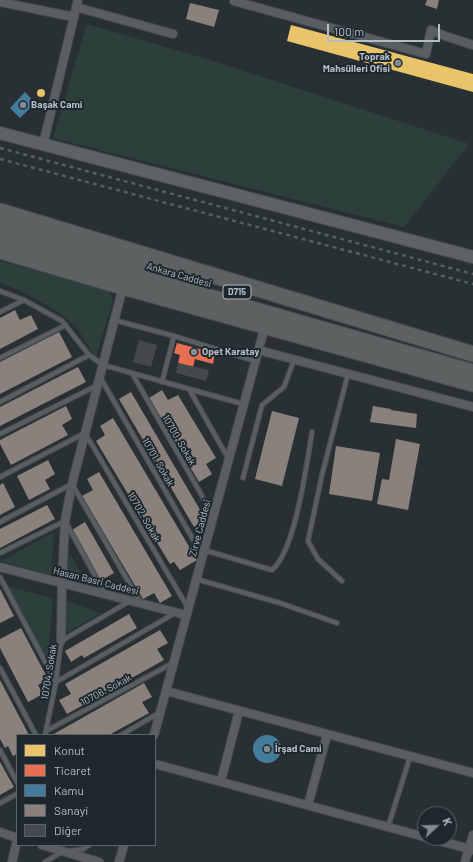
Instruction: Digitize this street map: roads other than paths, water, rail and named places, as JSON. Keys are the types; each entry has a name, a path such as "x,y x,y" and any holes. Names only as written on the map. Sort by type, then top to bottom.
{"highway":[{"path":"0,211 473,354"},
{"name":"Ankara Caddesi","path":"0,223 473,362"},
{"name":"Ankara Caddesi","path":"0,237 473,372"},
{"name":"D715","path":"0,251 123,287 473,384"}],"street":[{"path":"232,0 426,54 431,30 473,45"},
{"path":"0,2 74,17"},
{"path":"42,144 77,3 173,34"},
{"path":"0,133 473,257"},
{"path":"61,641 65,521 72,484 123,287"},
{"name":"Zirve Caddesi","path":"154,734 265,326"},
{"path":"258,350 473,407"},
{"name":"Hasan Basri Caddesi","path":"0,568 177,612 187,612"},
{"path":"166,691 473,773"},
{"path":"221,781 239,711"},
{"path":"308,805 327,735"},
{"path":"156,764 417,835"},
{"path":"0,832 16,838"},
{"path":"465,862 471,849 473,835"},
{"path":"12,862 16,845"},
{"path":"457,845 471,849"},
{"path":"46,846 63,851 83,860 99,862"},
{"path":"119,862 124,846"}],"lane":[{"path":"0,291 24,300 57,318 66,325 89,355 103,365 243,404"},
{"path":"0,312 24,300"},
{"path":"114,319 255,361"},
{"path":"0,358 66,325"},
{"path":"162,382 174,336"},
{"path":"0,402 89,355"},
{"path":"242,478 262,405 284,387 294,360"},
{"name":"10700. Sokak","path":"132,373 213,515"},
{"path":"342,582 318,559 308,541 322,475 348,374"},
{"name":"10701. Sokak","path":"100,376 203,552"},
{"path":"0,434 97,386"},
{"path":"189,389 228,459"},
{"path":"203,552 272,570 277,566 287,545 298,510 312,432"},
{"path":"0,477 85,433"},
{"name":"10702. Sokak","path":"85,433 187,612"},
{"path":"0,522 72,484 140,603"},
{"path":"0,553 65,521 106,594"},
{"path":"0,577 56,682 177,612"},
{"path":"196,579 337,623"},
{"name":"10704. Sokak","path":"46,733 56,682 61,641 130,600"},
{"name":"10706. Sokak","path":"46,733 174,662"},
{"path":"0,668 35,734"},
{"path":"123,734 160,713"},
{"path":"0,750 16,780"},
{"path":"388,827 410,757"},
{"path":"0,804 16,795"},
{"path":"45,862 63,851 83,849 88,846"}],"railway":[{"path":"0,148 473,274"},
{"path":"0,159 473,284"}],"place":[{"name":"Toprak Mahsülleri Ofisi","path":"398,63"},
{"name":"Başak Cami","path":"23,105"},
{"name":"Opet Karatay","path":"194,352"},
{"name":"İrşad Cami","path":"267,749"}]}
